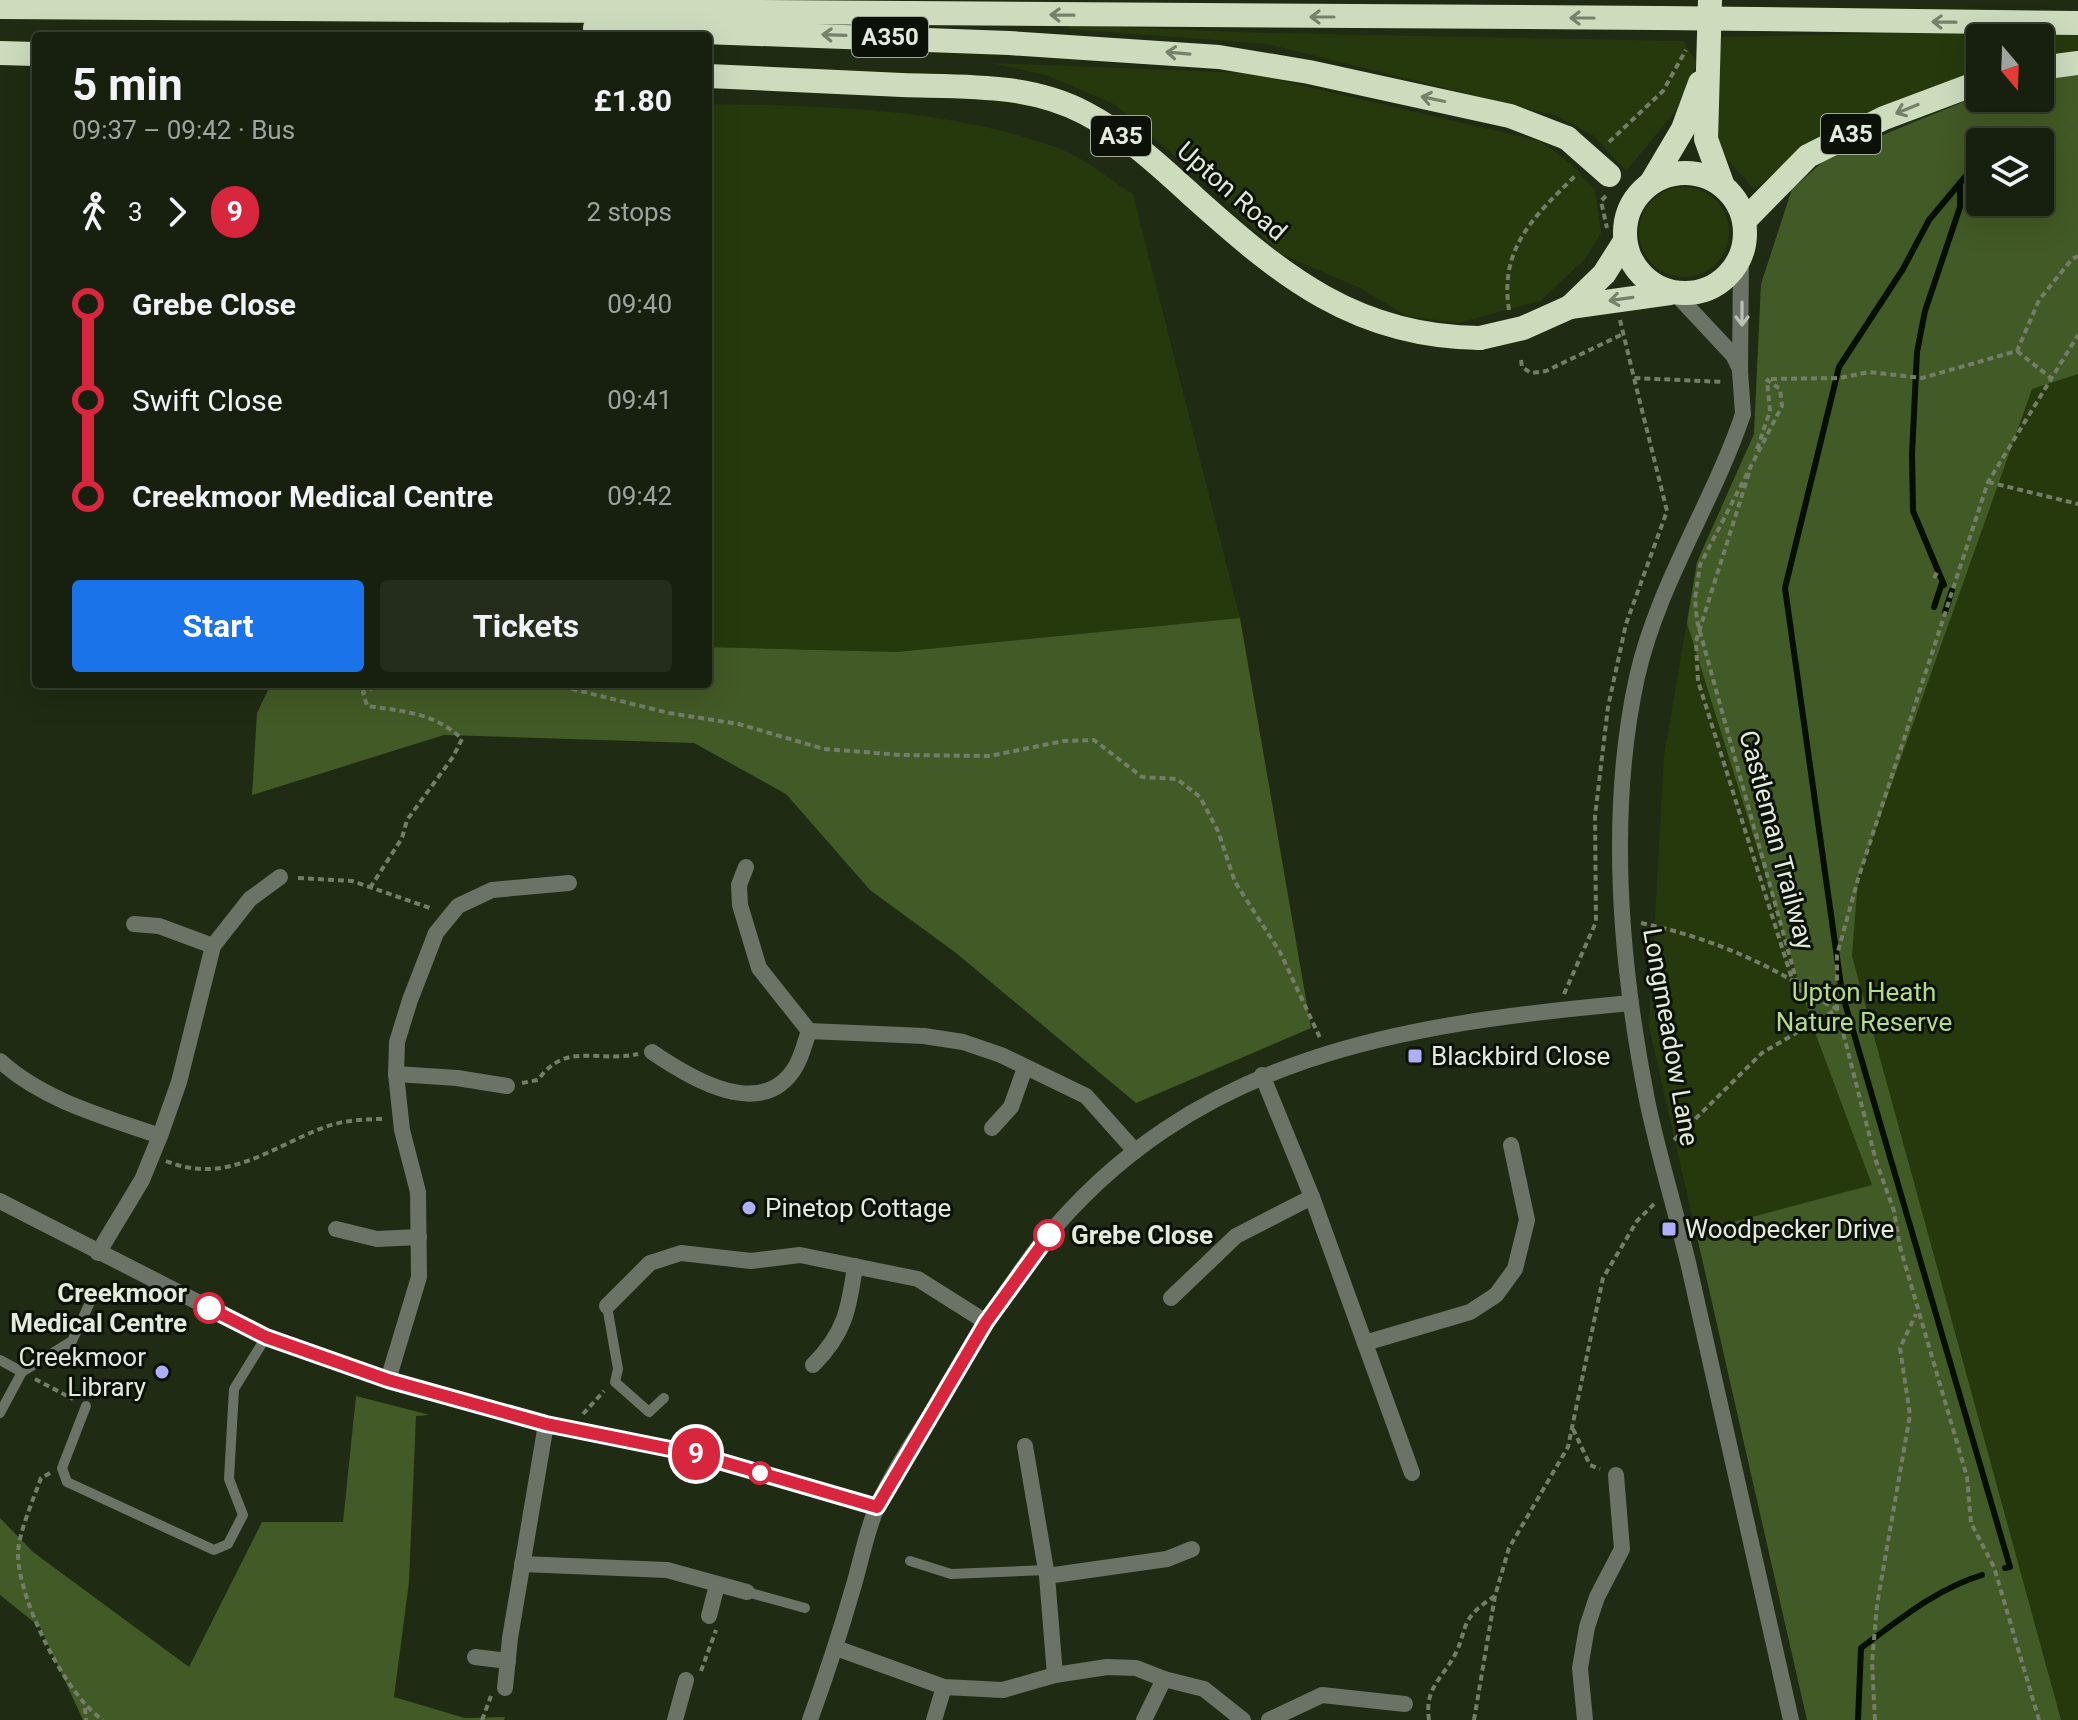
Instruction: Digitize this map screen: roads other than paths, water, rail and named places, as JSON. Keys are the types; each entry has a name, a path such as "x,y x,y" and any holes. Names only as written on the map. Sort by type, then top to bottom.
{"highway":[{"path":"1697,55 1706,139 1723,186 1740,207 1745,220 1741,257 1733,271 1707,290 1673,293 1654,286 1640,274 1630,258 1625,241 1631,206 1651,183 1683,129 1697,55 1710,0"},
{"name":"A350","path":"0,7 2078,23"},
{"name":"A350","path":"265,9 712,32"},
{"name":"A350","path":"712,32 1037,44 1219,57 1309,72 1510,116 1567,138 1609,175 1631,206"},
{"path":"0,53 32,54"},
{"path":"2054,66 2078,63"},
{"name":"Upton Road","path":"712,76 986,87 1041,95 1084,112 1139,147 1295,282 1337,306 1379,324 1416,333 1480,338 1523,328 1570,307 1586,296 1625,241"},
{"name":"A35","path":"1745,220 1808,156 1884,118 1966,87"},
{"path":"1651,183 1668,175 1687,173 1706,176 1723,186"},
{"name":"Upton Road","path":"1570,307 1673,293"}],"street":[{"name":"Longmeadow Lane","path":"1741,257 1740,371 1743,414 1733,444 1679,557 1637,675 1624,759 1620,842 1631,1003 1648,1102 1791,1720"},
{"path":"1673,293 1733,355 1740,371"},
{"path":"746,867 739,885 740,905 759,968 809,1031 924,1036 963,1042 1057,1080 1086,1096 1135,1151"},
{"path":"98,1253 142,1180 153,1155 179,1082 213,946 250,899 280,877"},
{"path":"388,1380 419,1277 418,1192 401,1119 396,1074 397,1042 410,1000 436,933 458,906 492,890 569,883"},
{"path":"134,924 159,926 213,946"},
{"path":"810,1720 836,1648 877,1507 986,1322 1040,1245 1088,1193 1135,1151 1198,1109 1262,1075 1366,1040 1556,1010 1631,1003"},
{"path":"652,1052 683,1073 714,1087 750,1094 775,1089 796,1067 809,1031"},
{"path":"0,1061 34,1086 76,1106 160,1136"},
{"path":"992,1128 1011,1107 1025,1068"},
{"path":"396,1074 457,1078 507,1086"},
{"path":"1262,1075 1312,1197 1412,1473"},
{"path":"1365,1343 1470,1312 1496,1295 1515,1269 1527,1220 1511,1145"},
{"path":"1171,1298 1236,1236 1312,1197"},
{"path":"0,1201 266,1337 388,1380 546,1424 695,1454 877,1507"},
{"path":"336,1229 377,1239 419,1237"},
{"path":"607,1306 650,1263 681,1253 751,1261 800,1255 918,1279 986,1322"},
{"path":"813,1365 832,1346 842,1328 855,1266"},
{"path":"505,1688 546,1424"},
{"path":"1025,1446 1047,1573 1055,1675"},
{"path":"1585,1720 1580,1668 1587,1627 1597,1597 1622,1549 1616,1475"},
{"path":"1047,1573 1167,1559 1192,1549"},
{"path":"522,1564 667,1570 747,1592"},
{"path":"709,1616 717,1585"},
{"path":"836,1648 944,1687 1003,1690 1055,1675 1107,1667 1136,1668 1204,1689 1243,1720"},
{"path":"475,1657 508,1661"},
{"path":"1144,1720 1164,1679"},
{"path":"677,1720 686,1680"},
{"path":"934,1720 944,1687"},
{"path":"1269,1720 1322,1695 1405,1704"}],"lane":[{"path":"0,1413 22,1372 72,1341 93,1296"},
{"path":"607,1306 618,1369 615,1382 649,1412 664,1398"},
{"path":"86,1406 62,1468 67,1482 199,1546 214,1550 228,1544 243,1515 229,1479 234,1389 266,1337"},
{"path":"0,1360 22,1372"},
{"path":"910,1561 951,1574 1047,1573"},
{"path":"747,1592 805,1608"}],"waterway":[{"path":"1966,176 1929,220 1903,269 1839,367 1785,588 1842,993 2010,1567 2005,1568"},
{"path":"1944,585 1913,511 1912,454 1917,352 1925,311 1960,207 1960,183"},
{"path":"1934,607 1942,583"},
{"path":"1945,612 1952,590"},
{"path":"1858,1720 1861,1648 1934,1597 1982,1575"}],"place":[{"name":"Blackbird Close","path":"1415,1056"},
{"name":"Pinetop Cottage","path":"749,1208"},
{"name":"Woodpecker Drive","path":"1669,1229"},
{"name":"Grebe Close","path":"1049,1235"},
{"name":"Creekmoor Medical Centre","path":"209,1308"},
{"name":"Creekmoor Library","path":"162,1372"}],"park label":[{"name":"Upton Heath Nature Reserve","path":"1864,1007"}]}
